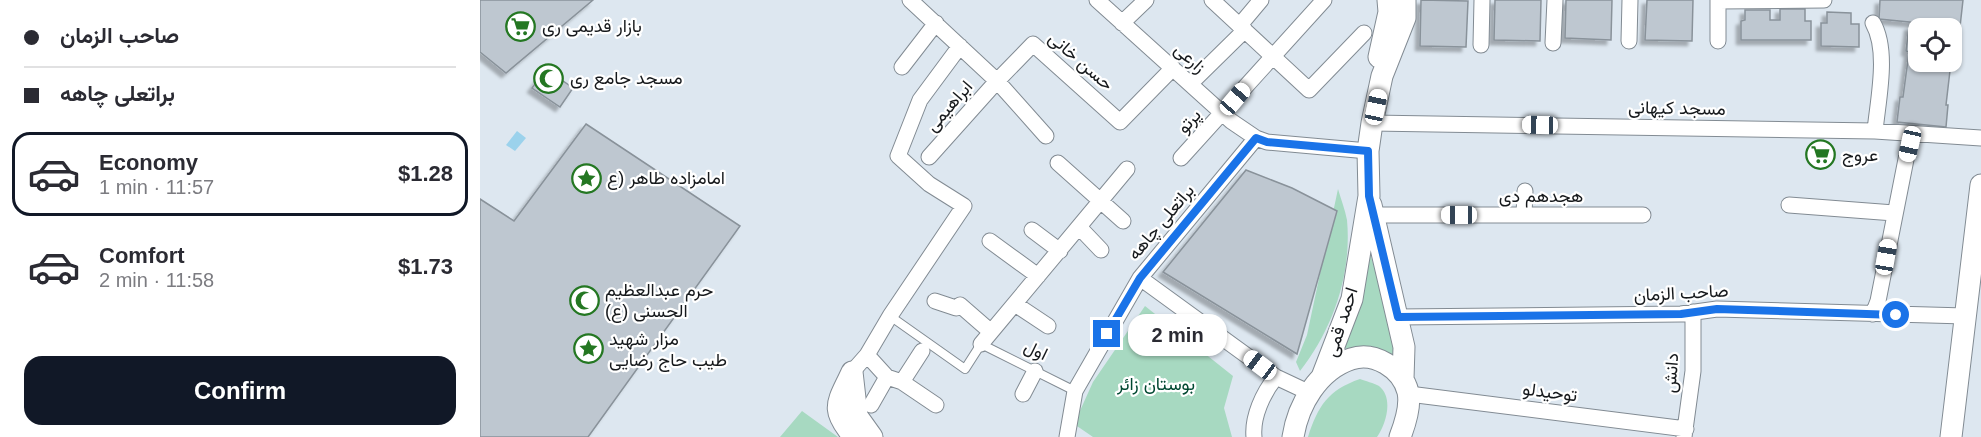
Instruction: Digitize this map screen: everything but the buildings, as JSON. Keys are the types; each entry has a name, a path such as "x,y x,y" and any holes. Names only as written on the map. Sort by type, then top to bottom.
{"main road":[{"path":"1382,76 1379,55 1389,12 1388,0"},
{"path":"1382,76 1405,18 1405,0"},
{"name":"احمد قمی","path":"1293,437 1295,424 1303,404 1316,385 1352,299 1369,208 1368,151 1382,76"},
{"path":"1951,437 1981,185"},
{"name":"احمد قمی","path":"1369,208 1404,347 1408,411 1400,437"},
{"path":"1316,385 1338,364 1352,358 1367,356 1391,367 1406,387"},
{"path":"852,372 838,404 841,421 854,437"},
{"path":"852,372 857,416 872,437"}],"street":[{"path":"909,0 997,81 1046,136"},
{"name":"زارعی","path":"1097,0 1223,113 1256,138 1267,142 1368,151"},
{"path":"1122,22 1146,0"},
{"path":"1212,0 1309,90 1364,33"},
{"path":"1190,84 1243,27 1261,0"},
{"name":"پرتو","path":"1181,158 1324,0"},
{"path":"1481,45 1482,0"},
{"path":"1553,43 1555,0"},
{"path":"1629,41 1630,0"},
{"path":"1718,41 1718,0 1824,0"},
{"path":"902,67 936,23"},
{"path":"1873,23 1877,31 1881,59 1875,131"},
{"name":"حسن خانی","path":"997,81 1033,44 1120,122 1173,68"},
{"path":"852,372 867,355 890,316 964,206 929,184 898,156 920,100 960,46"},
{"name":"ابراهیمی","path":"929,157 997,81"},
{"name":"مسجد کیهانی","path":"1372,123 1875,131 1981,138"},
{"path":"1873,314 1878,301 1911,134"},
{"name":"براتعلی چاهه","path":"1067,437 1075,391 1140,278 1256,138"},
{"path":"1058,163 1123,221"},
{"path":"986,338 1102,202 1127,169"},
{"path":"1524,215 1525,191"},
{"path":"1790,205 1894,213"},
{"name":"هجدهم دی","path":"1369,208 1524,215 1643,215"},
{"path":"1080,228 1101,250"},
{"path":"1032,230 1060,251"},
{"path":"990,241 1038,276"},
{"path":"1140,278 1275,377 1316,385"},
{"name":"اول","path":"935,301 956,308 960,305 986,338"},
{"path":"1015,304 1048,326"},
{"name":"صاحب الزمان","path":"1398,317 1681,314 1717,309 1965,316"},
{"name":"دانش","path":"1685,433 1693,371 1693,312"},
{"path":"902,382 922,351"},
{"path":"867,355 887,377 902,382 936,405"},
{"path":"1023,394 1035,371"},
{"path":"870,405 887,377"},
{"path":"1254,437 1256,416 1275,377"},
{"name":"توحیدلو","path":"1406,387 1685,433"}],"lane":[{"path":"890,316 965,369 986,338"},
{"name":"اول","path":"986,338 1035,371 1075,391"}],"green space":[{"path":"1338,189 1347,220 1348,240 1343,280 1331,319 1312,355 1300,371 1296,362 1307,335"},
{"path":"1369,250 1389,316 1395,356 1359,348 1346,349 1342,345"},
{"name":"بوستان زائر","path":"1145,306 1233,376 1224,408 1232,437 1093,437 1074,424 1093,382"},
{"path":"1360,379 1379,386 1386,397 1386,418 1377,437 1308,437 1316,416 1326,400 1340,388"},
{"path":"802,411 838,437 780,437"}],"water":[{"path":"517,131 526,138 515,151 506,145"}],"place":[{"name":"بازار قدیمی ری","path":"521,26"},
{"name":"مسجد جامع ری","path":"549,78"},
{"name":"عروج","path":"1821,155"},
{"name":"امامزاده طاهر (ع","path":"586,178"},
{"name":"حرم عبدالعظیم الحسنی (ع)","path":"584,300"},
{"name":"مزار شهید طیب حاج رضایی","path":"588,349"}],"route":[{"path":"1107,334 1151,263 1256,138 1267,142 1368,151 1369,196 1398,317 1681,314 1717,309 1896,315"}]}
